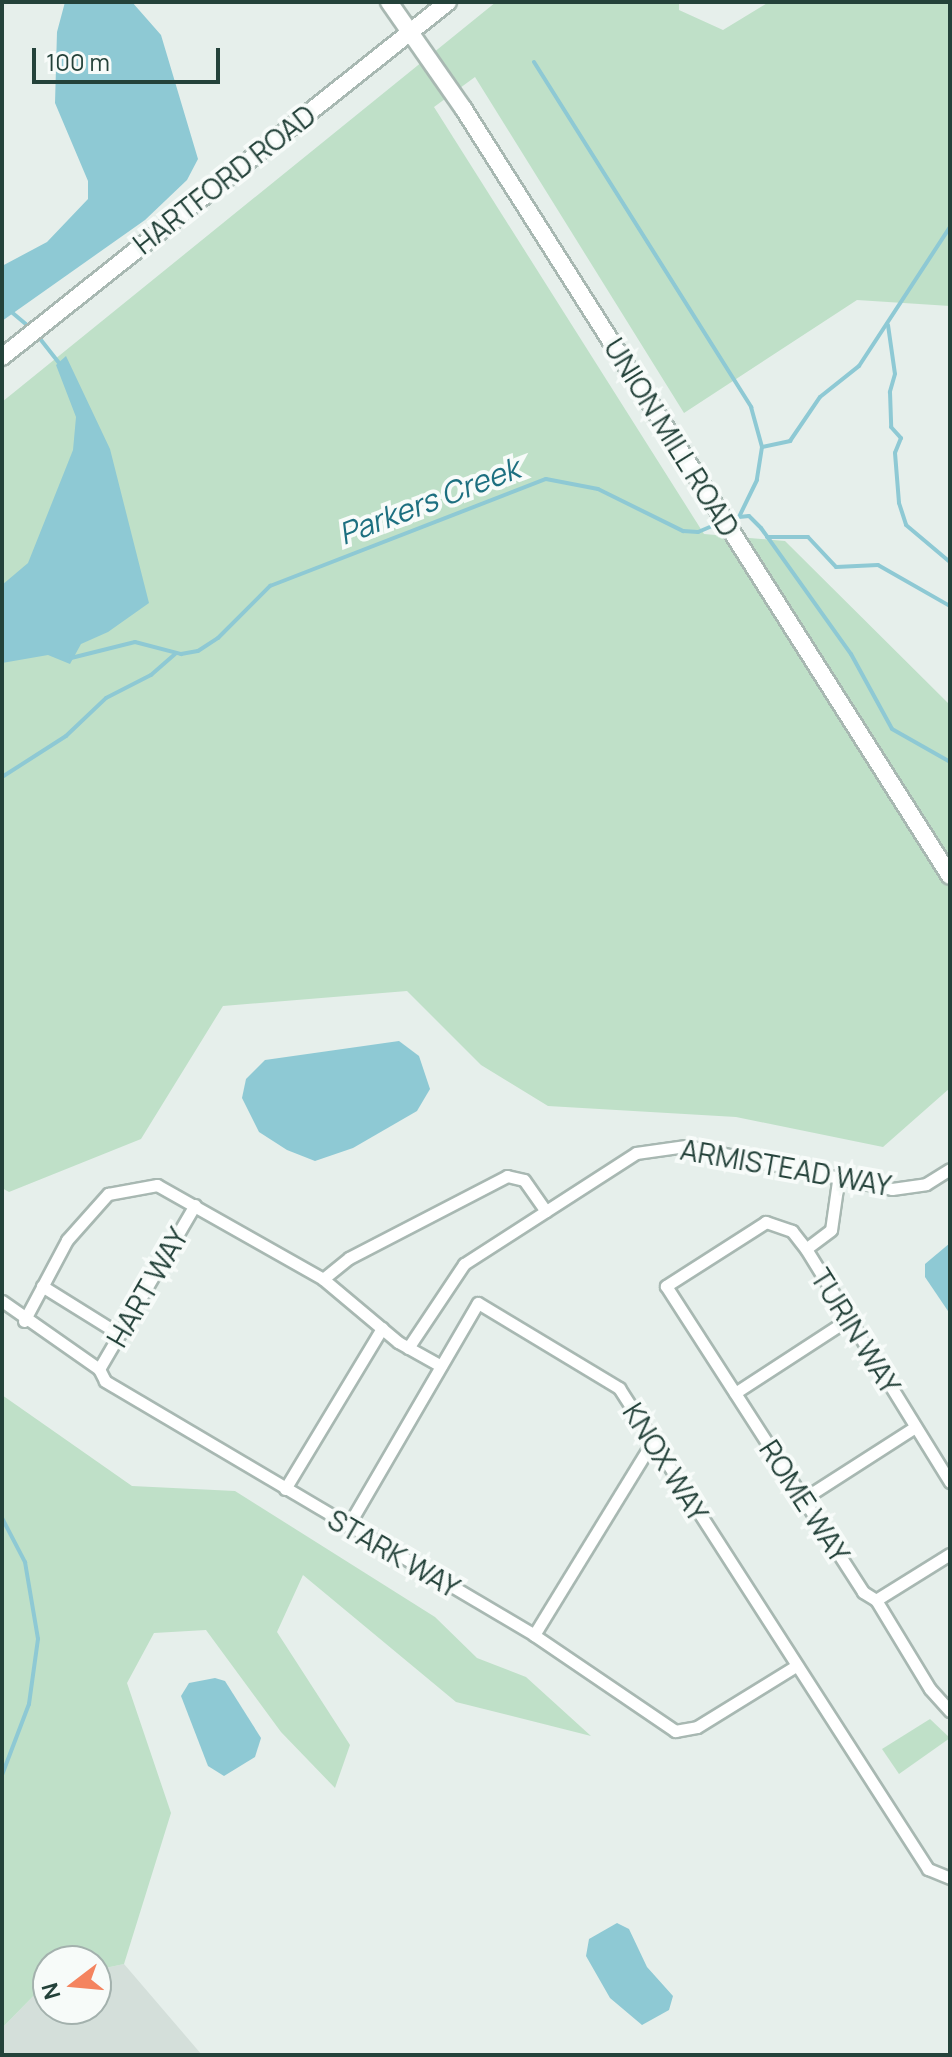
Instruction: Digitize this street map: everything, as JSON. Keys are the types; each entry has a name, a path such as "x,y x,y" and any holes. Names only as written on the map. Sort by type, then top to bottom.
{"street":[{"name":"UNION MILL ROAD","path":"389,2 950,876"},
{"name":"HARTFORD ROAD","path":"2,357 448,2"},
{"name":"ARMISTEAD WAY","path":"408,1348 464,1264 636,1153 659,1146 686,1146 838,1181 913,1187 950,1169"},
{"path":"323,1279 349,1258 507,1176 524,1180 546,1211"},
{"name":"TURIN WAY","path":"838,1181 831,1230 806,1249 847,1320 950,1482"},
{"path":"24,1321 67,1240 108,1194 157,1185 323,1279 408,1348 441,1366"},
{"name":"HART WAY","path":"99,1369 195,1205"},
{"name":"ROME WAY","path":"806,1249 792,1231 766,1222 666,1286 863,1592 876,1600 930,1689 950,1711"},
{"path":"42,1286 119,1334"},
{"name":"STARK WAY","path":"2,1301 24,1321 99,1369 105,1381 534,1635 675,1731 697,1727 794,1667"},
{"name":"KNOX WAY","path":"348,1526 478,1303 619,1388 794,1667 928,1869 950,1878"},
{"path":"735,1393 847,1320"},
{"path":"285,1489 382,1328"},
{"path":"803,1499 915,1427"},
{"path":"534,1635 653,1441"},
{"path":"876,1600 950,1554"}],"shaded area":[{"path":"124,1964 202,2055 2,2055 2,2028 32,1997 32,2025 112,2025 112,1967"}],"green space":[{"path":"496,2 679,2 679,10 723,30 769,2 950,2 950,306 857,300 684,413 475,77 434,107 704,534 785,541 950,705 950,1088 883,1147 736,1117 548,1106 481,1065 407,991 223,1006 141,1139 9,1192 2,1188 2,402"},
{"path":"2,1395 132,1486 235,1491 435,1617 477,1658 526,1677 591,1736 456,1702 303,1575 277,1632 350,1745 335,1788 281,1732 206,1630 154,1633 127,1683 171,1813 124,1964 112,1967 112,1945 32,1945 32,1997 2,2028"},
{"path":"930,1719 950,1738 899,1774 882,1749"}],"water":[{"path":"65,2 132,2 161,35 198,159 187,180 145,220 2,321 2,266 47,242 88,199 88,181 55,103 57,32"},
{"path":"66,356 110,449 149,603 108,632 81,644 70,664 48,655 2,663 2,585 28,563 73,450 76,417 56,365"},
{"path":"399,1041 419,1056 430,1089 417,1111 353,1148 315,1161 287,1150 259,1132 242,1098 246,1079 265,1060"},
{"path":"950,1243 950,1314 925,1277 925,1264"},
{"path":"215,1678 225,1681 261,1738 255,1757 224,1776 208,1766 181,1696 189,1683"},
{"path":"617,1923 629,1929 647,1967 673,1996 669,2010 642,2025 610,1998 586,1956 589,1939"}],"waterway":[{"path":"534,62 751,407 762,447 757,480 740,515"},
{"path":"762,447 790,441 820,397 859,366 950,227"},
{"path":"2,304 26,324"},
{"path":"888,325 895,374 890,392 891,427 901,438 895,453 899,503 906,525 950,562"},
{"path":"41,340 59,363"},
{"name":"Parkers Creek","path":"71,658 135,642 181,654 198,651 218,638 270,586 546,479 598,489 683,531 698,532 721,522"},
{"name":"Parkers Creek","path":"729,518 749,516 761,528 851,654 892,729 950,762"},
{"path":"767,537 808,537 836,567 878,565 950,606"},
{"name":"Parkers Creek","path":"2,777 66,736 106,698 151,675 176,653"},
{"path":"2,1518 25,1562 38,1639 29,1704 2,1775"}]}
